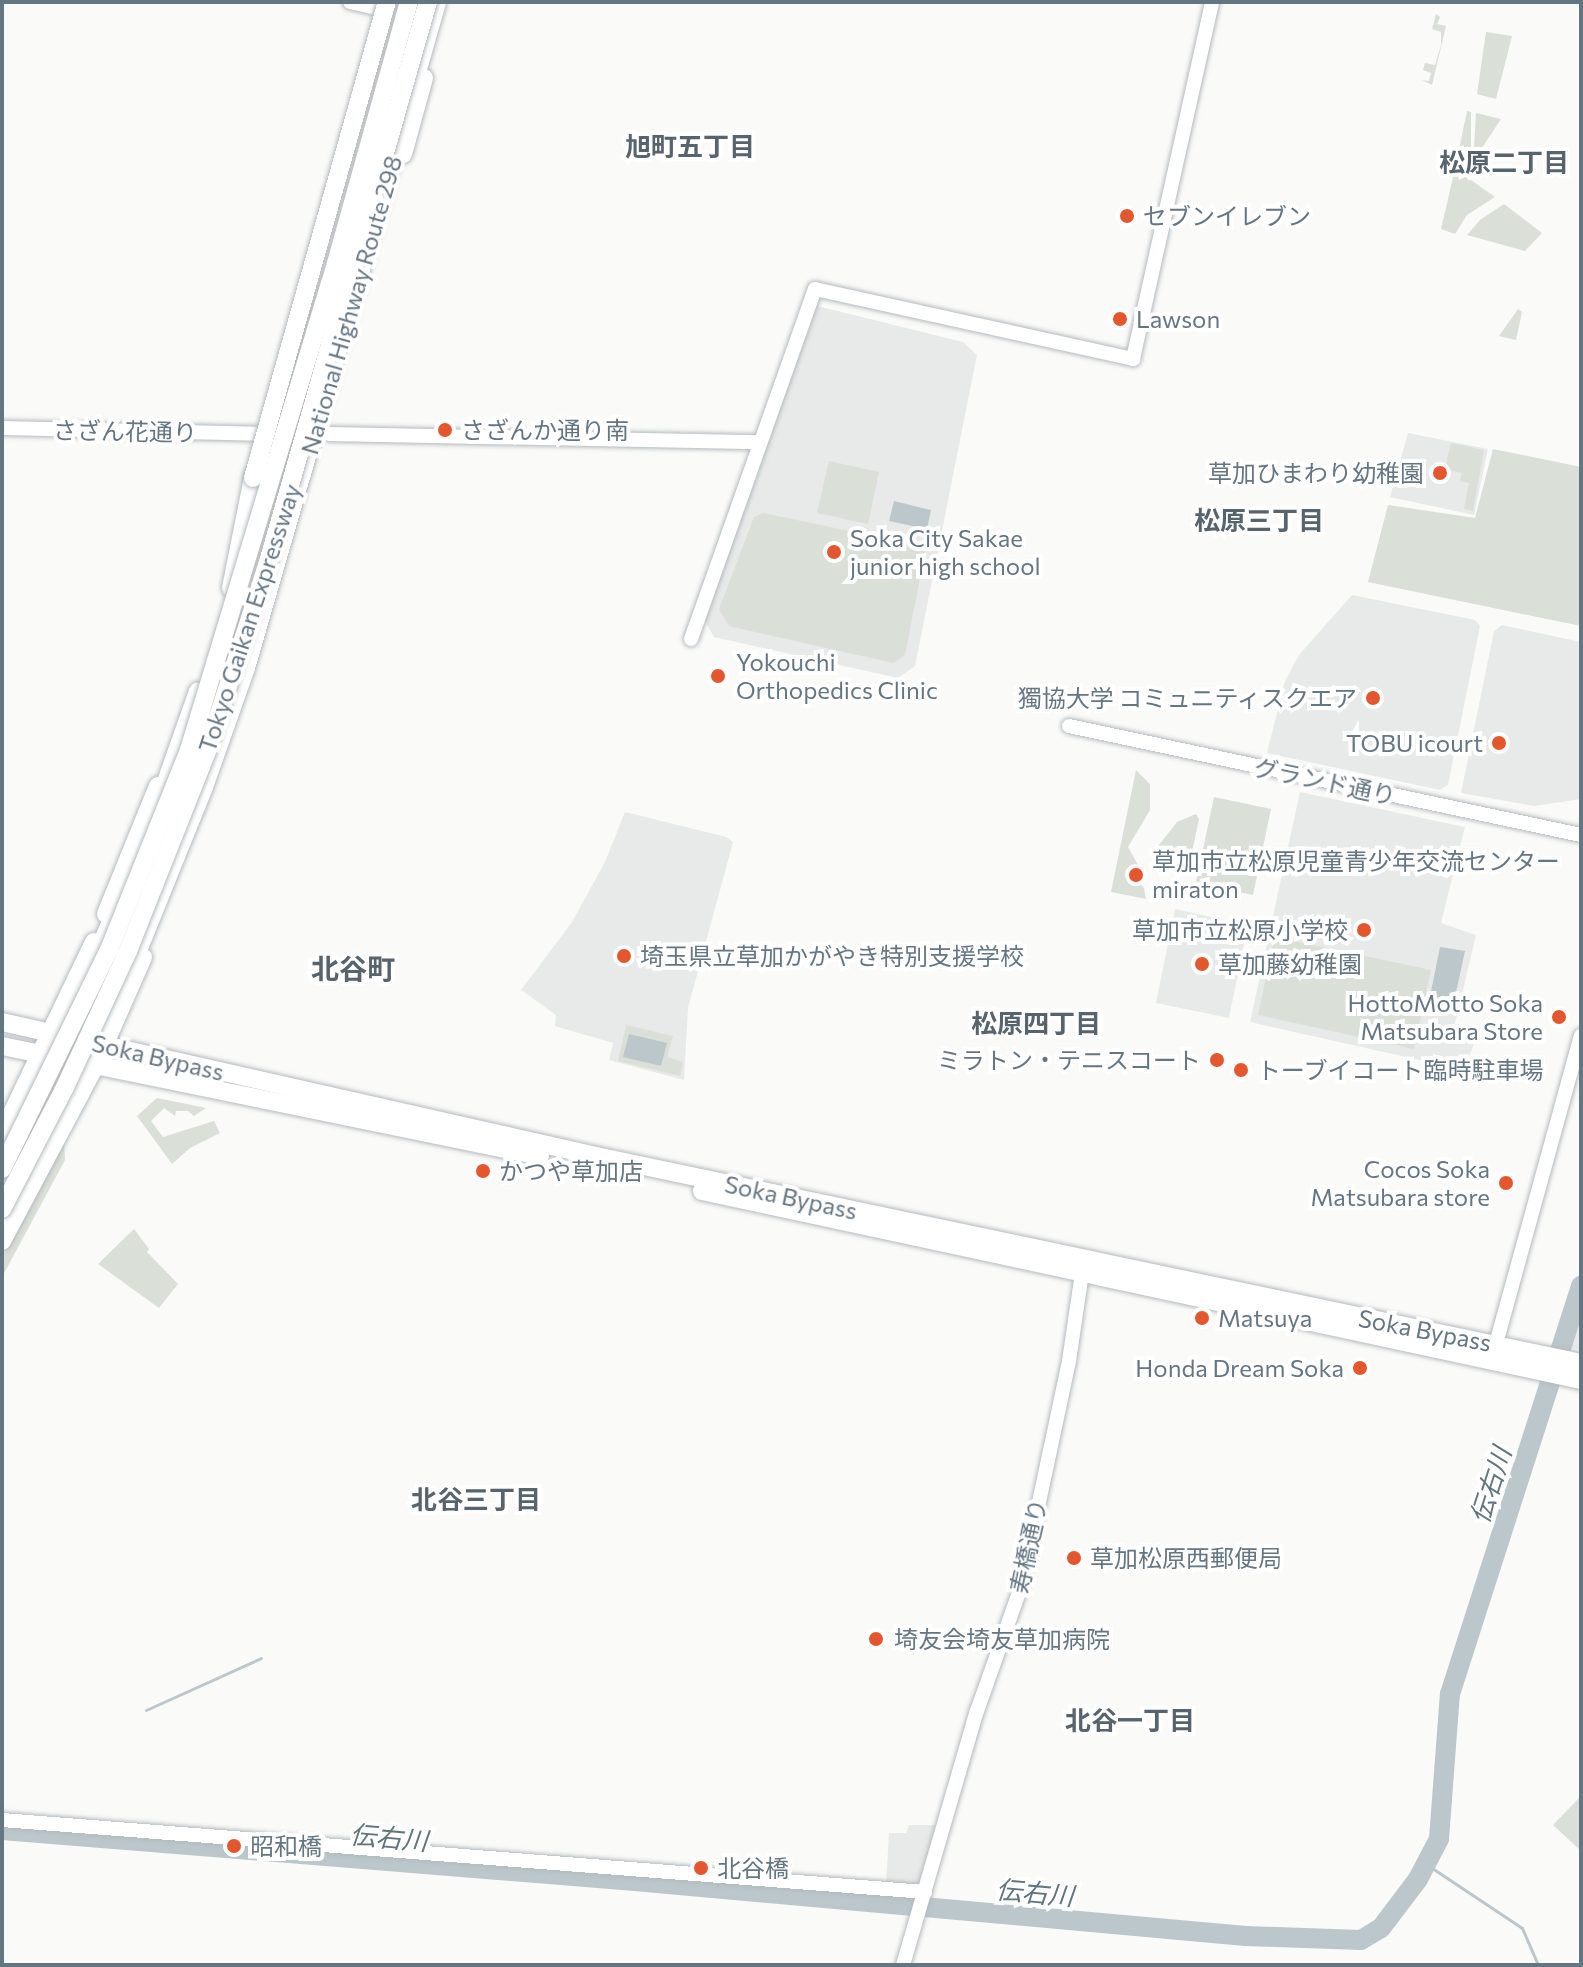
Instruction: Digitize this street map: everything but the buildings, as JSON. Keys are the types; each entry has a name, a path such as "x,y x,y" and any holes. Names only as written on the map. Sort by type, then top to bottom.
{"highway":[{"name":"Tokyo Gaikan Expressway","path":"2,1209 112,987 207,751 269,559 428,2"},
{"name":"National Highway Route 298","path":"131,968 199,800 246,668 437,2"},
{"path":"301,481 336,385 444,2"},
{"path":"231,590 253,478 398,5"},
{"name":"National Highway Route 298","path":"96,957 165,785 211,655 398,5"},
{"name":"Tokyo Gaikan Expressway","path":"2,1169 109,950 189,750 331,281 398,5"},
{"path":"3,1143 119,884 211,655"},
{"path":"2,1241 105,1044 203,808 246,668"},
{"name":"Soka Bypass","path":"2,1022 1083,1265"},
{"name":"Soka Bypass","path":"2,1046 1569,1366 1581,1380"},
{"path":"2,1227 48,1140"}],"street":[{"path":"350,2 398,5 432,23"},
{"path":"691,639 815,289 1133,359 1212,2"},
{"name":"さざん花通り","path":"2,428 253,434"},
{"path":"329,434 760,442"},
{"name":"グランド通り","path":"1069,726 1581,835"},
{"path":"1494,1352 1581,1036"},
{"name":"寿橋通り","path":"903,1965 977,1711 1012,1622 1021,1587 1069,1361 1083,1265"},
{"path":"2,1820 924,1895"}],"shaded area":[{"path":"1436,14 1440,17 1437,24 1446,26 1432,85 1422,80 1429,81 1431,73 1423,70 1425,63 1435,65 1441,45 1441,32 1432,29"},
{"path":"1486,32 1512,36 1496,99 1477,94"},
{"path":"1467,111 1471,112 1471,156 1461,167 1456,164"},
{"path":"1476,113 1501,119 1476,157 1474,148"},
{"path":"1455,169 1495,197 1467,215 1455,234 1441,229"},
{"path":"1504,204 1542,233 1525,251 1467,235 1480,220"},
{"name":"Soka City Sakae junior high school","path":"817,306 963,342 977,355 915,666 898,678 714,637 705,621"},
{"path":"1518,309 1522,312 1516,340 1499,336"},
{"name":"草加ひまわり幼稚園","path":"1408,433 1488,449 1474,515 1390,497"},
{"path":"1451,443 1484,450 1473,511 1464,509 1469,483 1460,481 1462,473 1445,469"},
{"path":"1493,449 1581,467 1581,626 1368,582 1388,505 1475,518"},
{"path":"829,461 879,472 868,524 817,513"},
{"path":"894,501 931,510 927,529 889,521"},
{"path":"763,513 926,547 905,655 893,663 729,626 719,609 754,517"},
{"name":"獨協大学 コミュニティスクエア","path":"1352,595 1475,620 1480,626 1448,785 1440,790 1267,753 1285,681 1299,655"},
{"path":"1502,625 1581,642 1581,799 1534,806 1461,793 1494,631"},
{"path":"1136,770 1150,784 1150,810 1128,847 1138,865 1137,880 1144,888 1146,899 1111,892"},
{"name":"草加市立松原小学校","path":"1300,792 1465,827 1441,923 1476,935 1454,1028 1477,1036 1464,1070 1250,1022"},
{"path":"1214,797 1271,809 1253,895 1196,883"},
{"name":"埼玉県立草加かがやき特別支援学校","path":"625,812 726,837 733,842 688,1008 684,1080 609,1060 613,1043 555,1026 556,1015 521,990 572,922 605,862"},
{"path":"1196,814 1199,819 1187,876 1179,876 1165,867 1159,845 1177,822"},
{"name":"草加藤幼稚園","path":"1175,909 1248,925 1229,1018 1156,1003"},
{"path":"1274,940 1292,944 1294,941 1431,970 1414,1049 1258,1015"},
{"path":"1440,947 1465,951 1452,1011 1428,1006"},
{"path":"626,1025 673,1036 667,1057 683,1062 680,1076 618,1061"},
{"path":"629,1034 667,1043 661,1066 623,1057"},
{"path":"157,1098 206,1108 194,1116 188,1111 176,1111 175,1116 164,1108 151,1121 163,1137 214,1121 220,1133 190,1148 172,1164 137,1116"},
{"path":"64,1140 65,1160 2,1277 2,1257"},
{"path":"134,1229 149,1249 147,1252 178,1284 159,1308 98,1264"},
{"path":"1581,1308 1581,1350 1569,1347"},
{"path":"1581,1796 1581,1851 1553,1825"},
{"path":"909,1825 940,1825 922,1882 916,1887 886,1885 889,1833 906,1833"}],"waterway":[{"name":"伝右川","path":"2,1830 635,1881 1246,1936 1361,1940 1381,1928 1418,1879 1439,1839 1450,1694 1581,1285"},
{"path":"146,1710 261,1658"},
{"path":"1426,1864 1522,1928 1538,1965"}],"place":[{"name":"セブンイレブン","path":"1127,216"},
{"name":"Lawson","path":"1120,319"},
{"name":"さざんか通り南","path":"445,430"},
{"name":"草加ひまわり幼稚園","path":"1440,473"},
{"name":"Soka City Sakae junior high school","path":"834,552"},
{"name":"Yokouchi Orthopedics Clinic","path":"718,676"},
{"name":"獨協大学 コミュニティスクエア","path":"1373,698"},
{"name":"TOBU icourt","path":"1499,743"},
{"name":"草加市立松原児童青少年交流センター miraton","path":"1136,875"},
{"name":"草加市立松原小学校","path":"1364,930"},
{"name":"埼玉県立草加かがやき特別支援学校","path":"624,956"},
{"name":"草加藤幼稚園","path":"1202,964"},
{"name":"HottoMotto Soka Matsubara Store","path":"1559,1017"},
{"name":"ミラトン・テニスコート","path":"1217,1060"},
{"name":"トーブイコート臨時駐車場","path":"1241,1070"},
{"name":"かつや草加店","path":"483,1171"},
{"name":"Cocos Soka Matsubara store","path":"1506,1183"},
{"name":"Matsuya","path":"1202,1318"},
{"name":"Honda Dream Soka","path":"1360,1368"},
{"name":"草加松原西郵便局","path":"1074,1558"},
{"name":"埼友会埼友草加病院","path":"876,1639"},
{"name":"昭和橋","path":"234,1846"},
{"name":"北谷橋","path":"701,1868"}],"district":[{"name":"旭町五丁目","path":"690,146"},
{"name":"松原二丁目","path":"1504,162"},
{"name":"松原三丁目","path":"1259,520"},
{"name":"北谷町","path":"353,968"},
{"name":"松原四丁目","path":"1036,1023"},
{"name":"北谷三丁目","path":"476,1499"},
{"name":"北谷一丁目","path":"1130,1720"}]}
